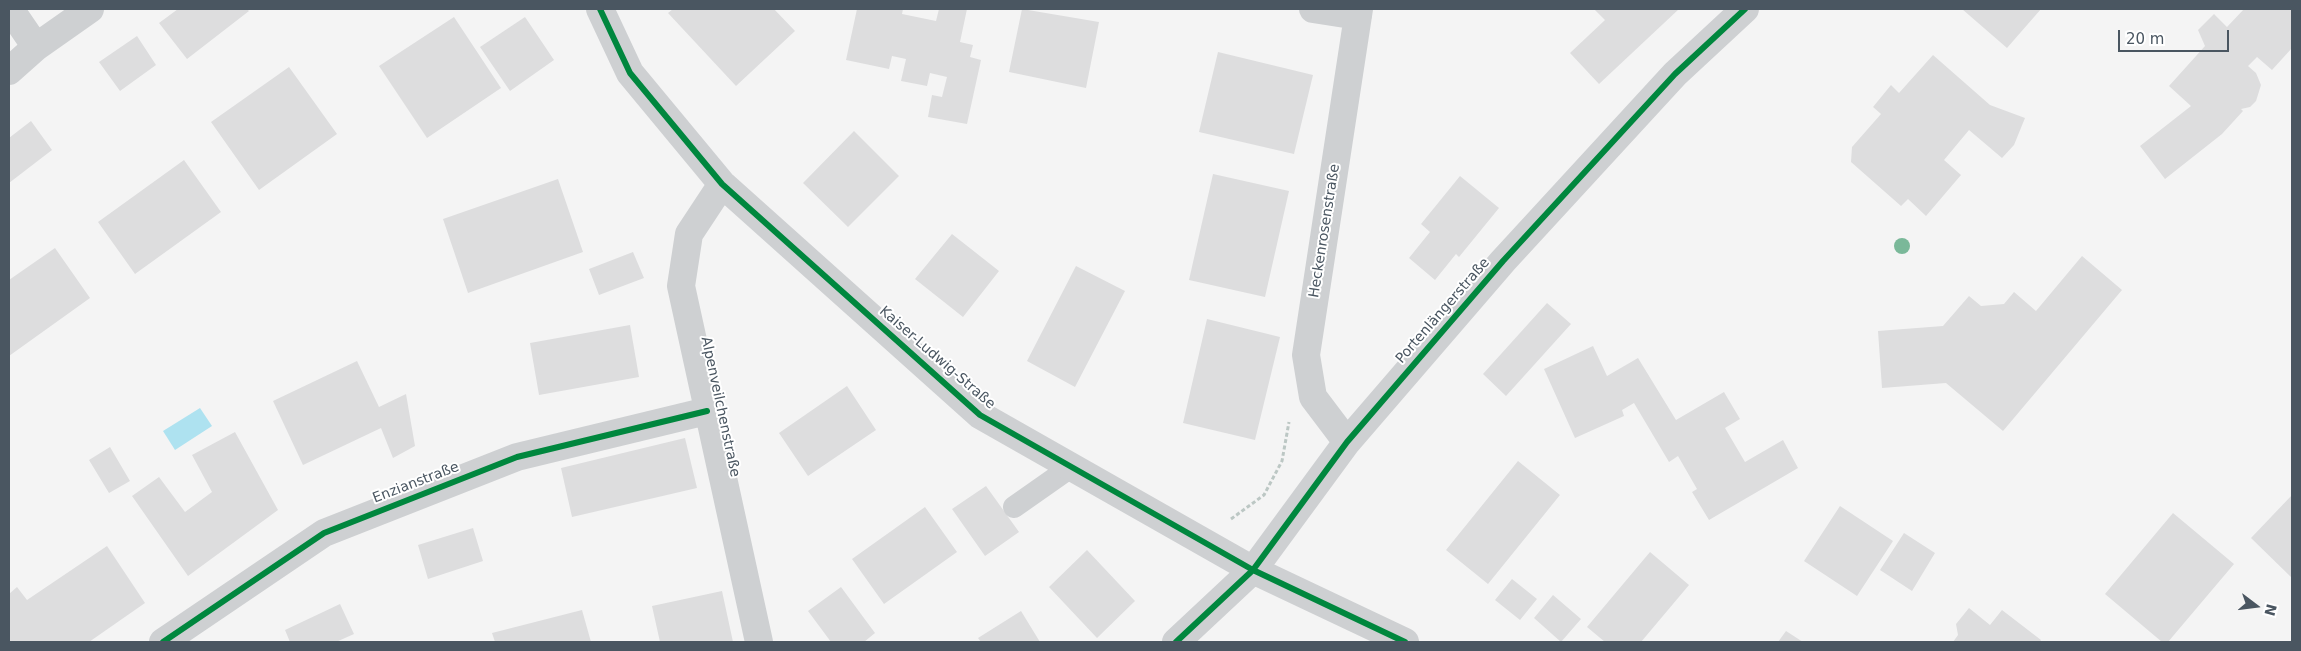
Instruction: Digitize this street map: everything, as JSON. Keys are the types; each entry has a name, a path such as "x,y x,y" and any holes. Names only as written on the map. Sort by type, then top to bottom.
{"street":[{"path":"10,9 36,48"},
{"path":"9,70 90,9"},
{"name":"Kaiser-Ludwig-Straße","path":"600,9 630,73 722,184 980,415 1253,570 1405,642"},
{"path":"1313,9 1359,12"},
{"name":"Portenlängerstraße","path":"1176,642 1253,570 1347,442 1503,261 1675,74 1745,9"},
{"name":"Heckenrosenstraße","path":"1347,442 1313,397 1306,355 1359,12"},
{"name":"Alpenveilchenstraße","path":"722,184 689,234 681,286 759,642"},
{"name":"Enzianstraße","path":"163,642 324,533 517,457 707,411"}],"lane":[{"path":"1014,507 1070,466"}],"path":[{"path":"1209,544 1235,514 1264,495 1282,461 1290,416 1313,397"}],"water":[{"path":"200,408 212,426 175,450 163,431"}],"building":[{"path":"178,9 247,9 249,11 187,59 159,23"},
{"path":"673,9 774,9 795,31 736,86 668,13"},
{"path":"857,9 903,9 902,14 936,21 939,9 967,9 960,42 973,45 970,57 981,60 967,124 928,117 932,95 942,97 947,77 930,73 927,86 901,81 906,59 892,56 889,69 846,60"},
{"path":"1022,9 1099,22 1086,88 1009,72"},
{"path":"1594,9 1679,9 1599,84 1570,53 1605,20"},
{"path":"1962,9 2041,9 2007,48"},
{"path":"2244,9 2292,9 2292,48 2272,70 2257,57 2248,66 2256,73 2261,85 2256,101 2250,107 2241,109 2243,111 2222,134 2165,179 2140,146 2191,106 2169,86 2205,46 2198,30 2214,14 2227,27"},
{"path":"454,17 501,88 427,138 379,66"},
{"path":"525,17 554,60 510,91 480,47"},
{"path":"137,36 156,65 120,91 99,62"},
{"path":"1218,52 1313,75 1294,154 1199,132"},
{"path":"1933,55 1990,105 2025,118 2014,145 2002,158 1969,130 1944,160 1961,175 1926,216 1908,199 1901,206 1851,162 1852,147 1881,114 1873,107 1891,85 1899,93"},
{"path":"289,67 337,134 259,190 211,122"},
{"path":"31,121 52,150 9,183 9,138"},
{"path":"854,131 899,176 848,227 803,183"},
{"path":"184,160 221,212 135,274 98,222"},
{"path":"1213,174 1289,191 1265,297 1189,280"},
{"path":"1460,176 1499,208 1459,257 1456,254 1435,280 1409,258 1430,232 1421,224"},
{"path":"558,179 583,252 468,293 443,219"},
{"path":"952,234 999,271 963,317 915,279"},
{"path":"55,248 90,298 9,356 9,280"},
{"path":"633,252 644,278 599,295 589,269"},
{"path":"2082,256 2122,290 2003,431 1946,383 1882,388 1878,331 1943,326 1969,296 1981,306 2004,304 2014,292 2036,311"},
{"path":"1076,266 1125,291 1075,387 1027,361"},
{"path":"1547,303 1571,324 1506,396 1483,374"},
{"path":"1207,319 1280,337 1255,440 1183,423"},
{"path":"630,325 639,377 539,395 530,343"},
{"path":"1593,346 1607,376 1638,358 1676,420 1724,392 1740,419 1725,428 1745,462 1783,440 1798,468 1709,520 1692,492 1697,489 1678,456 1669,462 1634,403 1622,410 1624,416 1575,438 1544,369"},
{"path":"357,361 379,407 406,394 415,446 393,458 381,428 303,465 273,401"},
{"path":"847,386 876,430 808,476 779,433"},
{"path":"235,432 278,510 188,576 132,496 159,477 185,512 212,492 192,455"},
{"path":"685,438 697,488 572,517 561,468"},
{"path":"110,447 130,481 109,493 89,460"},
{"path":"1518,461 1560,495 1488,584 1446,550"},
{"path":"986,486 1019,532 985,556 952,509"},
{"path":"2292,495 2292,578 2251,538"},
{"path":"1840,506 1893,541 1857,596 1804,561"},
{"path":"925,507 957,552 884,604 852,559"},
{"path":"2173,513 2234,564 2168,642 2162,642 2105,594"},
{"path":"473,528 483,561 428,579 418,545"},
{"path":"1904,533 1935,553 1912,591 1880,570"},
{"path":"107,546 145,603 89,642 9,642 9,594 17,587 27,600"},
{"path":"1087,550 1135,601 1097,638 1049,587"},
{"path":"1650,552 1689,585 1641,642 1605,642 1587,627"},
{"path":"1512,579 1537,599 1520,620 1495,600"},
{"path":"841,587 875,633 864,642 831,642 808,611"},
{"path":"722,591 733,642 660,642 652,606"},
{"path":"1553,595 1581,619 1561,642 1534,618"},
{"path":"340,604 354,634 336,642 290,642 285,630"},
{"path":"1969,608 1990,625 2002,610 2041,640 2040,642 1953,642 1958,635 1956,624"},
{"path":"582,610 591,642 495,642 492,633"},
{"path":"1021,611 1040,642 981,642 978,638"},
{"path":"1786,631 1803,642 1778,642"}],"cycle path":[{"path":"600,9 630,73 722,184 980,415 1253,570 1405,642"},
{"path":"1176,642 1253,570 1347,442 1503,261 1675,74 1745,9"},
{"path":"163,642 324,533 517,457 707,411"}]}
